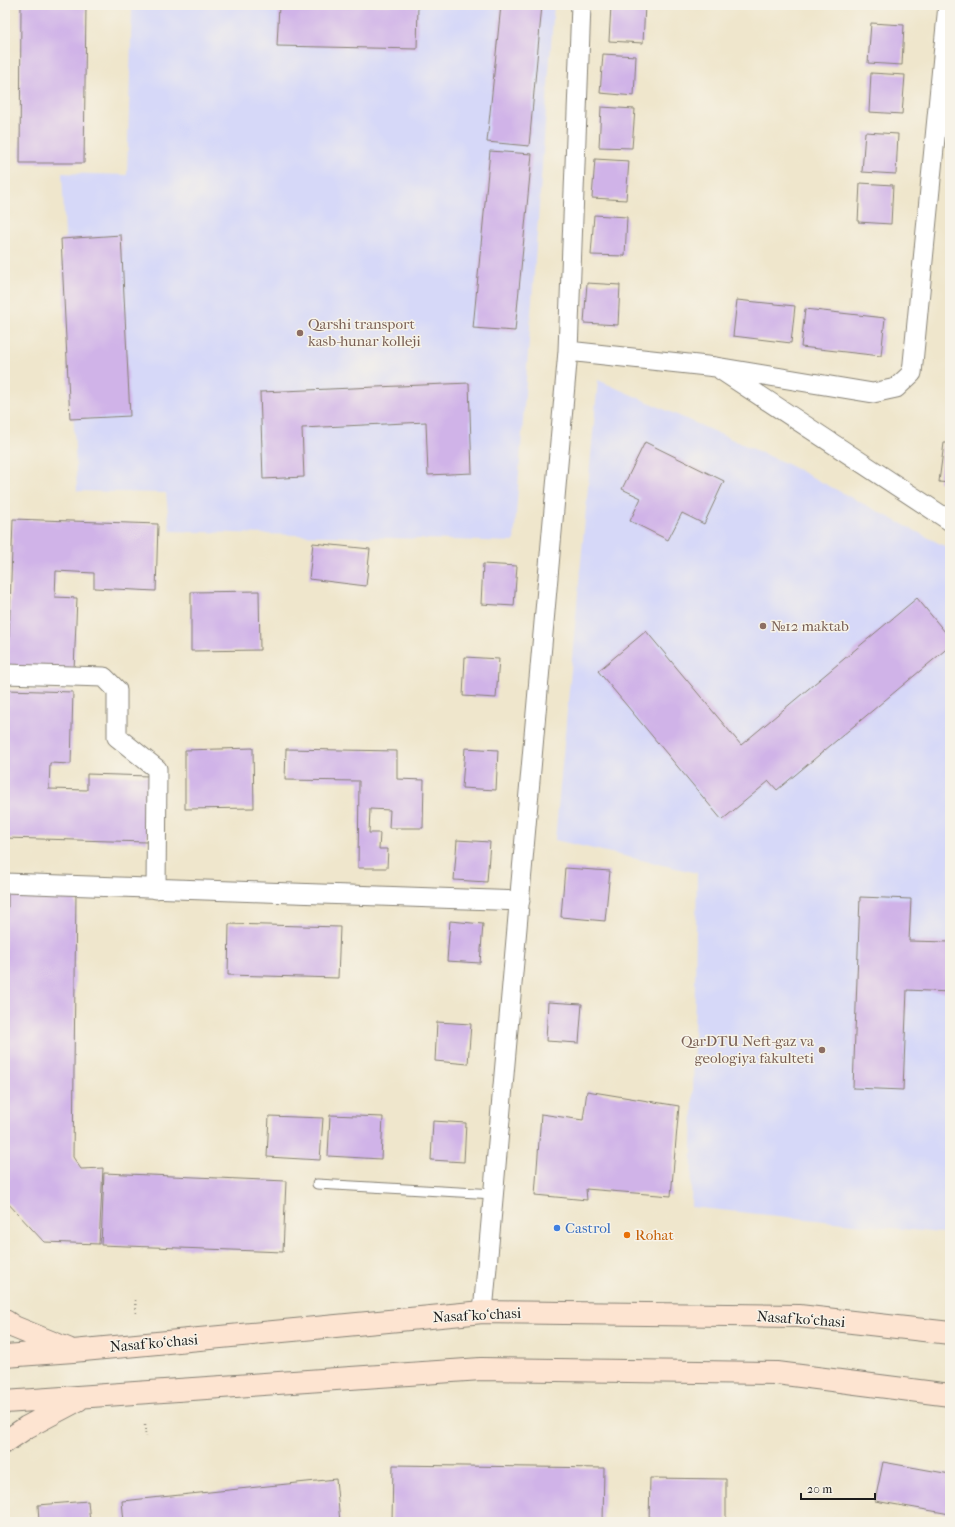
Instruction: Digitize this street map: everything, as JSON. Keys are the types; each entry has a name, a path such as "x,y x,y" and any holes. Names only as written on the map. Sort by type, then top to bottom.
{"main road":[{"name":"Nasaf ko‘chasi","path":"5,1356 73,1351 483,1312 799,1316 950,1333"},
{"path":"5,1321 14,1327 73,1351"},
{"path":"5,1402 481,1369 777,1373 950,1395"},
{"path":"5,1442 27,1427 85,1396"}],"street":[{"path":"483,1312 568,350 581,5"},
{"path":"568,350 716,367 873,393 896,388 912,373 948,5"},
{"path":"716,367 950,521"},
{"path":"5,674 104,677 117,690 117,737 157,769 156,888"},
{"path":"5,883 520,901"}],"lane":[{"path":"317,1184 494,1194"}],"path":[{"path":"135,1300 136,1314"},
{"path":"145,1425 146,1437"}],"shaded area":[{"name":"Qarshi transport kasb-hunar kolleji","path":"132,5 554,5 514,542 170,531 166,493 77,491 62,173 127,175"},
{"path":"598,380 785,463 950,549 950,1234 691,1207 697,873 555,840"}],"building":[{"path":"21,5 86,5 84,163 20,163"},
{"path":"279,5 418,5 417,49 277,46"},
{"path":"501,5 542,5 529,146 487,142"},
{"path":"611,5 645,5 643,43 609,41"},
{"path":"871,23 904,25 902,65 868,63"},
{"path":"603,54 636,56 634,96 600,93"},
{"path":"871,73 905,75 902,114 869,112"},
{"path":"601,107 635,109 632,148 599,147"},
{"path":"865,132 898,134 896,174 862,172"},
{"path":"490,151 532,154 515,331 473,328"},
{"path":"595,159 629,161 626,200 592,198"},
{"path":"860,183 893,185 891,224 858,222"},
{"path":"594,215 627,217 625,256 591,255"},
{"path":"121,235 130,416 70,419 61,239"},
{"path":"587,283 620,285 618,325 584,323"},
{"path":"737,300 795,306 791,343 733,336"},
{"path":"805,309 885,318 881,356 801,347"},
{"path":"469,383 472,473 428,475 426,422 302,428 304,477 263,479 260,392"},
{"path":"645,442 724,481 704,524 682,513 668,540 630,521 641,498 622,489"},
{"path":"944,443 950,443 950,483 939,482"},
{"path":"13,519 158,524 156,591 94,588 94,573 56,571 55,597 77,598 74,670 8,668"},
{"path":"313,543 370,549 366,586 309,579"},
{"path":"483,564 517,566 514,606 481,604"},
{"path":"259,591 260,650 191,651 191,592"},
{"path":"917,598 950,638 950,646 777,790 769,781 722,820 598,671 646,631 741,745"},
{"path":"465,657 499,659 496,698 463,696"},
{"path":"7,690 73,692 71,764 50,763 49,789 87,790 87,774 149,776 147,842 5,838 5,748"},
{"path":"253,748 254,808 185,809 185,750"},
{"path":"465,748 498,750 496,790 462,788"},
{"path":"286,749 397,751 397,779 424,780 423,828 389,828 390,810 370,809 369,833 380,833 379,849 388,849 387,868 358,868 359,781 285,780"},
{"path":"457,840 490,842 487,882 454,880"},
{"path":"565,868 610,871 605,921 561,917"},
{"path":"8,890 76,892 73,1157 81,1169 103,1168 99,1244 44,1242 5,1200 5,908 8,907"},
{"path":"860,897 911,899 909,941 950,942 950,992 907,990 903,1090 853,1088"},
{"path":"450,921 483,924 480,963 447,961"},
{"path":"229,924 340,927 338,978 228,975"},
{"path":"548,1002 582,1004 579,1043 546,1041"},
{"path":"437,1022 471,1024 468,1064 435,1061"},
{"path":"587,1091 679,1106 671,1196 586,1189 587,1200 535,1195 541,1114 583,1120"},
{"path":"330,1115 383,1117 381,1159 328,1156"},
{"path":"269,1116 323,1118 320,1160 267,1157"},
{"path":"433,1121 466,1123 464,1162 431,1160"},
{"path":"104,1173 286,1181 283,1252 101,1245"},
{"path":"883,1462 950,1474 950,1514 875,1501"},
{"path":"393,1465 604,1468 603,1522 392,1522"},
{"path":"650,1478 726,1479 726,1522 649,1522"},
{"path":"336,1479 340,1522 124,1522 122,1501"},
{"path":"88,1501 90,1522 39,1522 38,1505"}],"place":[{"name":"Qarshi transport kasb-hunar kolleji","path":"300,333"},
{"name":"№12 maktab","path":"763,626"},
{"name":"QarDTU Neft-gaz va geologiya fakulteti","path":"822,1050"},
{"name":"Castrol","path":"557,1228"},
{"name":"Rohat","path":"627,1235"}]}
